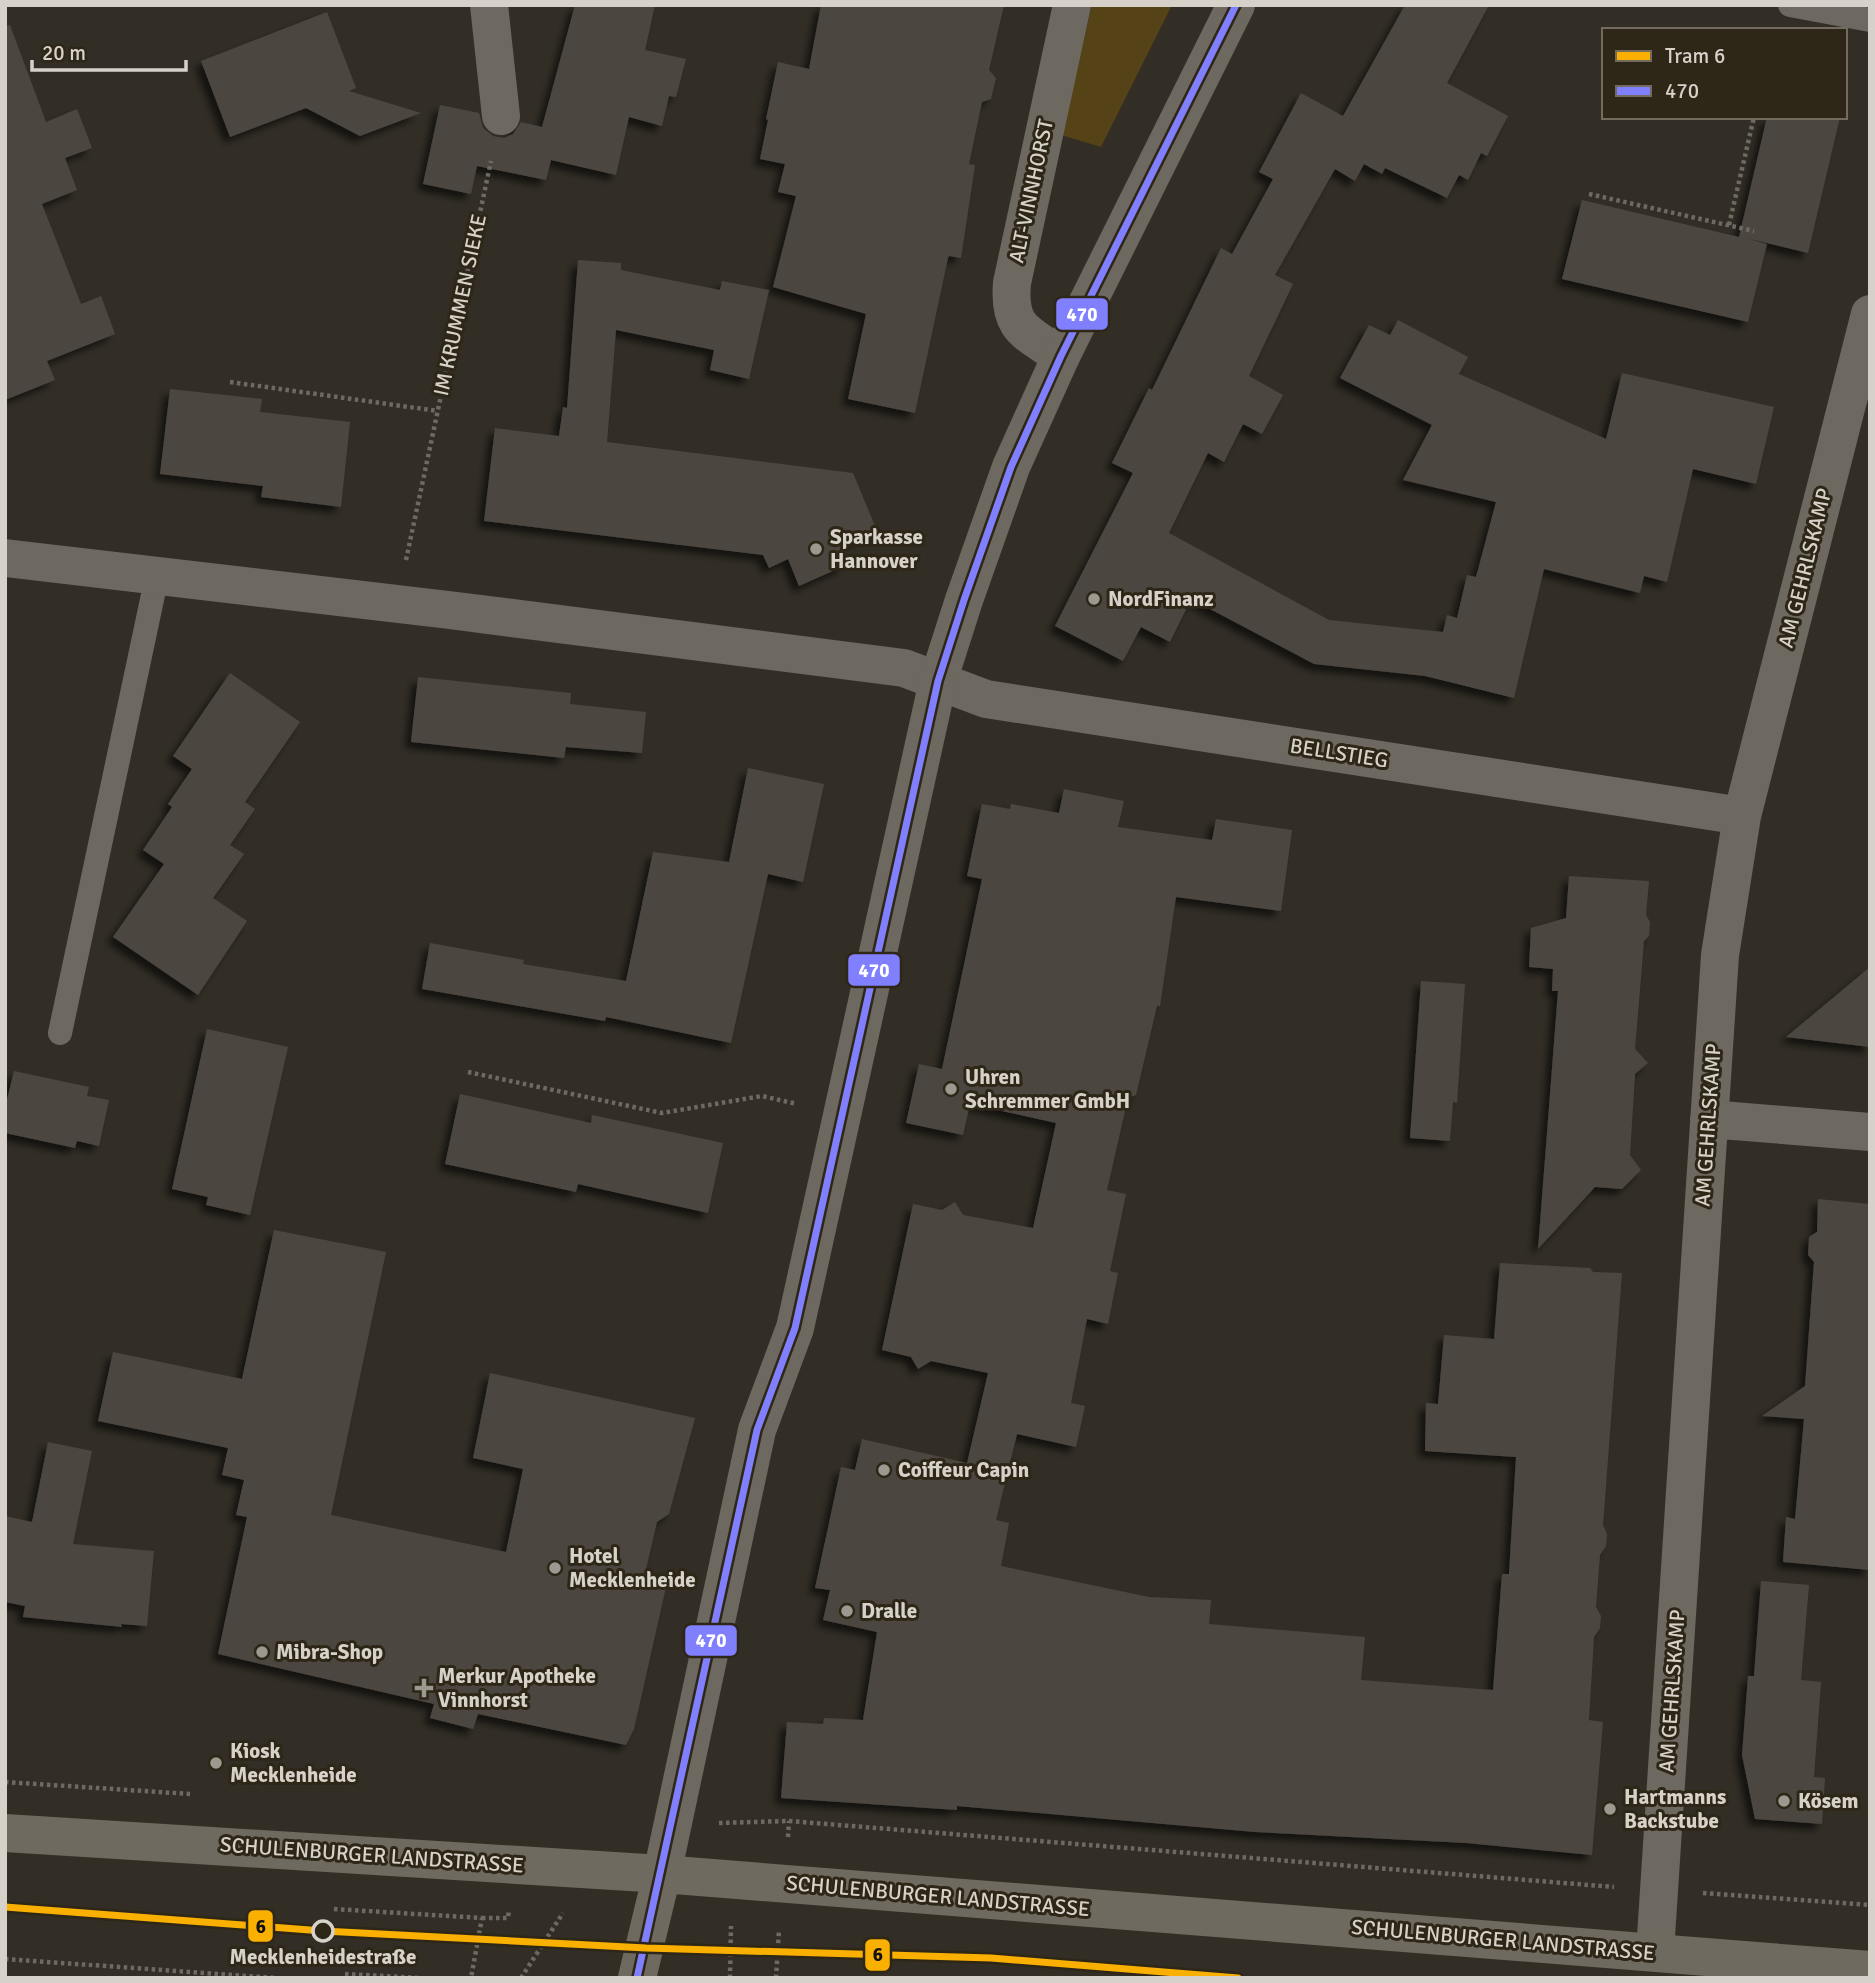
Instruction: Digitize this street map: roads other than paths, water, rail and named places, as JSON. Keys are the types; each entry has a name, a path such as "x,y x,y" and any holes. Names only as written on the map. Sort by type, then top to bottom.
{"main road":[{"name":"SCHULENBURGER LANDSTRASSE","path":"5,1833 662,1874 1870,1970"},
{"path":"637,1978 662,1874"}],"street":[{"path":"489,5 501,116"},
{"name":"ALT-VINNHORST","path":"1061,356 1023,330 1010,309 1012,283 1072,5"},
{"path":"662,1874 758,1430 795,1328 939,681 1011,467 1061,356 1236,5"},
{"name":"AM GEHRLSKAMP","path":"1655,1952 1720,955 1742,816 1870,314"},
{"path":"5,558 904,668 939,681"},
{"name":"BELLSTIEG","path":"939,681 986,699 1742,816"},
{"path":"1709,1119 1870,1132"}],"lane":[{"path":"1790,5 1870,20"},
{"path":"60,1033 157,576"}],"tram line":[{"name":"6","path":"5,1907 323,1931 646,1948 991,1958 1238,1978"}],"place":[{"name":"Sparkasse Hannover","path":"816,549"},
{"name":"NordFinanz","path":"1094,599"},
{"name":"Uhren Schremmer GmbH","path":"951,1089"},
{"name":"Coiffeur Capin","path":"884,1470"},
{"name":"Hotel Mecklenheide","path":"555,1568"},
{"name":"Dralle","path":"847,1611"},
{"name":"Mibra-Shop","path":"262,1652"},
{"name":"Merkur Apotheke Vinnhorst","path":"424,1688"},
{"name":"Kiosk Mecklenheide","path":"216,1763"},
{"name":"Kösem","path":"1784,1801"},
{"name":"Hartmanns Backstube","path":"1610,1809"},
{"name":"Mecklenheidestraße","path":"323,1931"}]}
